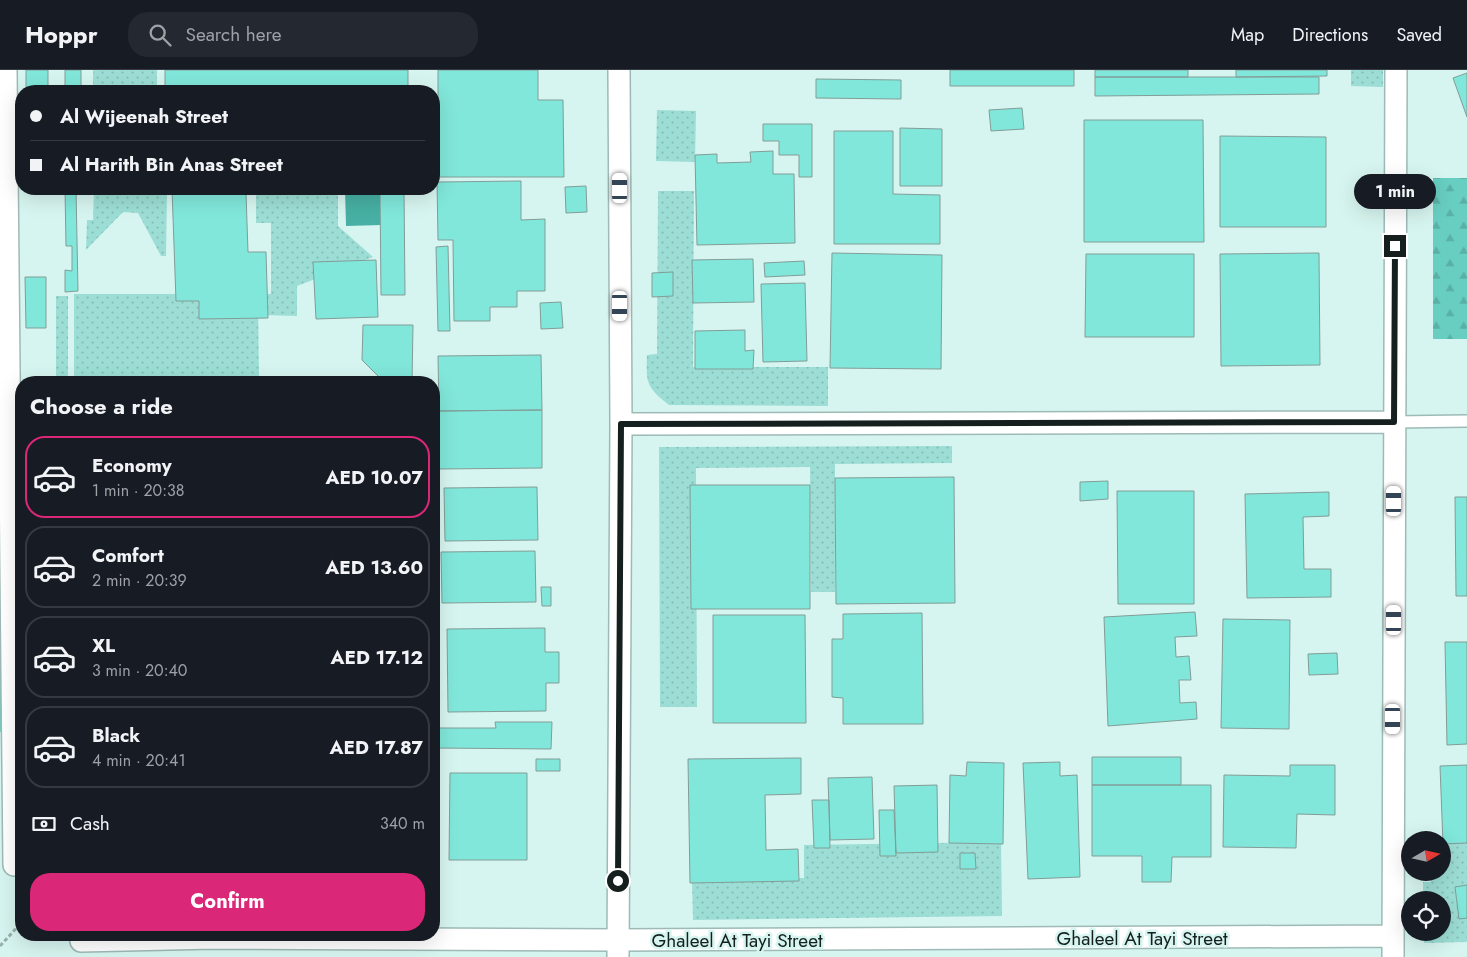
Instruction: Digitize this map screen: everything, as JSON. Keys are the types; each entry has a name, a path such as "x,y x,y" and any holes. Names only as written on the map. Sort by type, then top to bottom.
{"street":[{"path":"6,70 5,438 14,865"},
{"path":"618,949 621,424 619,70"},
{"path":"1392,947 1396,70"},
{"path":"621,424 1394,422"},
{"name":"Ghaleel At Tayi Street","path":"348,941 618,949 1392,947"}],"lane":[{"path":"1394,422 1467,422"}],"path":[{"path":"0,946 15,930"}],"shaded area":[{"path":"93,70 157,70 157,85 93,85"},
{"path":"1351,70 1383,70 1383,87 1351,86"},
{"path":"657,110 696,111 695,162 656,161"},
{"path":"658,191 694,191 693,367 828,367 828,406 669,405 652,389 647,378 647,355 657,354"},
{"path":"94,195 167,195 166,256 161,256 138,213 123,212 86,250 87,220 93,220"},
{"path":"256,195 338,195 338,226 373,257 297,286 297,316 263,315 263,294 271,294 271,223 256,223"},
{"path":"345,195 380,195 381,225 346,226"},
{"path":"74,294 258,294 259,376 74,376"},
{"path":"56,296 68,296 68,376 56,376"},
{"path":"952,446 952,463 835,464 835,592 811,592 810,467 696,468 697,707 660,707 659,447"},
{"path":"1451,837 1467,837 1467,942 1424,943 1424,941 1451,941 1451,891 1423,891 1423,882 1451,881"},
{"path":"1001,842 1002,916 693,920 692,879 804,878 804,845"}],"green space":[{"path":"1433,178 1467,178 1467,339 1433,339"},
{"path":"1,471 1,732 0,732"}],"building":[{"path":"26,70 48,70 48,85 26,85"},
{"path":"65,70 81,70 81,85 65,85"},
{"path":"165,70 408,70 408,85 165,85"},
{"path":"438,70 538,70 538,100 563,100 564,177 440,177 440,85 438,85"},
{"path":"950,70 1074,70 1074,86 950,86"},
{"path":"1095,70 1188,70 1188,77 1095,77"},
{"path":"1236,70 1327,70 1327,76 1236,77"},
{"path":"1467,73 1467,117 1453,78"},
{"path":"1095,77 1319,77 1319,94 1095,96"},
{"path":"816,79 901,80 901,99 816,98"},
{"path":"1022,108 1024,129 991,131 989,110"},
{"path":"1084,120 1203,120 1204,242 1084,242"},
{"path":"763,124 812,124 812,177 799,177 799,155 779,155 779,141 763,141"},
{"path":"900,128 942,129 942,186 900,186"},
{"path":"834,131 893,131 893,194 940,195 940,244 834,244"},
{"path":"1220,136 1326,137 1326,227 1220,227"},
{"path":"773,151 773,174 794,174 795,243 697,245 695,155 717,154 717,163 751,162 750,152"},
{"path":"521,181 521,220 545,219 545,291 517,291 517,307 490,307 490,321 454,321 453,240 438,240 437,195 440,195 440,182"},
{"path":"586,186 587,212 566,213 565,187"},
{"path":"65,195 76,195 78,291 65,292 65,270 72,271 72,246 66,246"},
{"path":"172,195 246,195 248,252 266,252 268,318 199,319 199,301 176,301"},
{"path":"380,195 404,195 405,295 381,295"},
{"path":"448,246 450,331 438,331 436,247"},
{"path":"832,253 942,255 941,369 830,368"},
{"path":"1319,253 1320,365 1221,366 1220,254"},
{"path":"1086,254 1194,254 1194,337 1085,337"},
{"path":"753,259 754,302 693,303 692,260"},
{"path":"376,260 378,317 316,319 313,262"},
{"path":"804,261 805,275 765,277 764,263"},
{"path":"673,272 673,296 652,297 652,273"},
{"path":"25,277 46,277 46,328 26,328"},
{"path":"805,283 807,361 763,362 761,284"},
{"path":"561,302 563,328 541,329 540,303"},
{"path":"363,325 413,325 412,376 378,376 362,360"},
{"path":"745,330 745,351 754,350 753,369 695,369 695,331"},
{"path":"541,355 542,410 440,411 438,356"},
{"path":"542,410 542,468 440,469 440,411"},
{"path":"954,477 955,603 836,604 835,478"},
{"path":"1108,481 1108,499 1080,501 1080,482"},
{"path":"690,485 810,485 810,609 691,609"},
{"path":"537,487 538,540 445,541 444,488"},
{"path":"1117,491 1194,491 1194,604 1118,604"},
{"path":"1329,492 1329,516 1303,517 1304,569 1331,569 1331,597 1247,598 1245,494"},
{"path":"1455,497 1467,497 1467,596 1456,596"},
{"path":"535,551 536,602 442,603 441,552"},
{"path":"541,587 551,587 551,606 542,606"},
{"path":"1195,612 1197,636 1175,637 1176,657 1189,656 1191,680 1179,680 1180,703 1196,702 1197,719 1108,726 1104,617"},
{"path":"922,613 923,724 843,724 843,698 832,697 832,639 843,639 843,614"},
{"path":"713,615 805,615 806,723 713,723"},
{"path":"1223,619 1290,620 1289,729 1221,728"},
{"path":"545,628 545,652 559,652 559,683 546,683 546,711 448,712 447,629"},
{"path":"1445,642 1467,642 1467,744 1447,745"},
{"path":"1337,653 1338,674 1309,675 1308,654"},
{"path":"495,722 552,722 551,749 440,748 440,728 496,728"},
{"path":"1092,757 1181,757 1181,785 1092,785"},
{"path":"801,758 801,794 765,795 766,850 798,849 799,881 690,883 688,759"},
{"path":"536,759 560,759 560,771 536,771"},
{"path":"967,762 1004,763 1003,844 949,843 950,775 966,776"},
{"path":"1060,762 1060,776 1077,775 1080,877 1028,879 1023,763"},
{"path":"1290,765 1335,765 1335,815 1297,814 1296,848 1223,847 1224,775 1290,776"},
{"path":"1467,765 1467,843 1451,844 1451,831 1442,831 1440,766"},
{"path":"450,773 527,773 527,860 449,860"},
{"path":"872,777 874,839 830,840 828,778"},
{"path":"937,785 938,852 896,853 894,786"},
{"path":"1092,785 1211,785 1211,857 1172,857 1171,882 1142,882 1142,856 1092,856"},
{"path":"812,800 829,800 830,848 814,848"},
{"path":"879,810 894,810 896,856 880,856"},
{"path":"960,853 975,853 976,869 960,869"},
{"path":"1467,885 1467,918 1459,919 1455,887"}],"route":[{"path":"618,881 621,424 1394,422 1395,246"}]}
